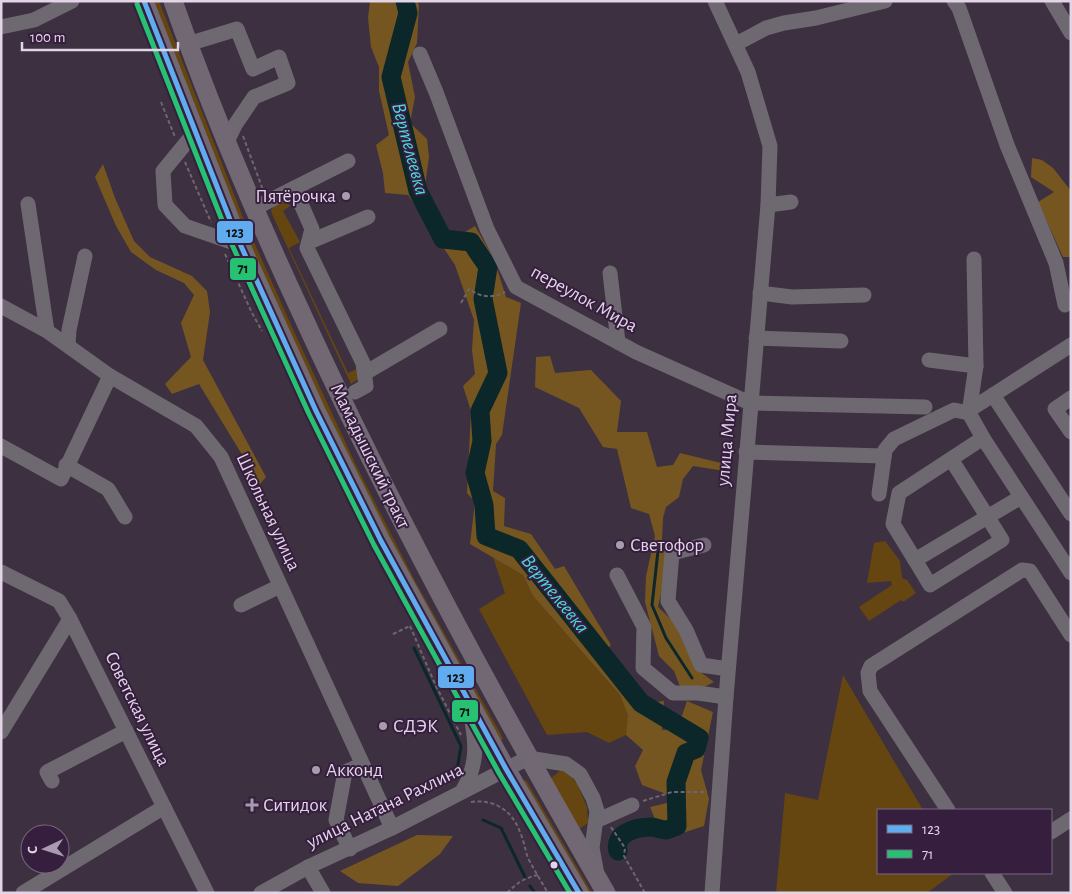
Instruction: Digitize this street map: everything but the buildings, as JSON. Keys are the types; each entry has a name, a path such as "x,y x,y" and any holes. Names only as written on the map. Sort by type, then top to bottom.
{"main road":[{"name":"Мамадышский тракт","path":"144,1 240,244 316,411 381,541 506,768 579,893"},
{"name":"Мамадышский тракт","path":"172,1 226,144 253,209 331,379 423,563 528,758 602,886"}],"street":[{"path":"1,27 34,20 72,1"},
{"name":"улица Мира","path":"712,893 728,669 768,205 770,146 748,72 715,1"},
{"path":"736,44 766,28 885,1"},
{"path":"954,1 959,8 1007,145 1056,263 1064,305"},
{"path":"1052,1 1071,33"},
{"path":"188,44 237,29 253,69 279,57 288,83 254,97 235,125 226,144"},
{"name":"переулок Мира","path":"420,54 487,229 516,287 636,352 750,403"},
{"path":"195,132 163,171 165,205 186,226 240,244"},
{"path":"253,209 348,161"},
{"path":"294,188 312,230 307,248 363,363 366,386 355,392"},
{"path":"768,205 791,202"},
{"path":"28,204 47,330"},
{"path":"308,242 368,217"},
{"path":"68,345 69,330 85,256"},
{"path":"974,259 976,366 969,413 1021,497 1068,563"},
{"path":"610,273 618,342"},
{"path":"760,293 792,297 864,295"},
{"name":"Школьная улица","path":"1,306 47,330 110,376 196,426 221,457 361,765 392,828"},
{"path":"365,373 440,328"},
{"path":"756,338 841,340"},
{"path":"969,413 971,409 1071,345"},
{"path":"929,360 976,366"},
{"path":"1,446 61,479 110,376"},
{"path":"331,379 355,392"},
{"path":"351,420 355,392"},
{"path":"993,395 1071,514"},
{"path":"1071,398 1055,409 1071,432"},
{"path":"750,403 925,407"},
{"path":"879,494 885,450 894,439 954,410 969,413"},
{"path":"951,459 1002,540 930,585 893,524 899,492 983,438"},
{"path":"746,452 884,456"},
{"path":"66,465 108,489 126,517"},
{"path":"915,560 1021,497"},
{"path":"704,545 672,553 668,601 686,630 701,665 728,669"},
{"path":"947,809 870,690 868,673 871,666 1022,570 1030,571 1071,635"},
{"name":"Советская улица","path":"1,572 59,601 70,619 207,893"},
{"path":"617,575 644,627 643,668 673,694 698,693 726,697"},
{"path":"241,605 280,586"},
{"path":"2,727 70,619"},
{"path":"467,796 475,754 474,733 468,698"},
{"path":"52,781 47,772 126,731"},
{"path":"528,758 566,764 574,768 580,774 593,798 601,826"},
{"name":"улица Натана Рахлина","path":"261,893 308,867 467,796 506,768 528,758"},
{"path":"350,849 336,820 345,772 361,765"},
{"path":"602,886 592,848 601,826 632,805"},
{"path":"23,893 164,807"},
{"path":"1052,831 1071,819"},
{"path":"308,867 322,893"},
{"path":"993,874 1005,893"}],"path":[{"path":"161,102 172,132"},
{"path":"461,303 469,289 478,296 496,296"},
{"path":"393,634 410,626"},
{"path":"632,805 672,792 718,792"},
{"path":"467,796 489,802 508,812 519,829 528,857 548,893"},
{"path":"601,826 609,824 625,848 624,856 645,893"},
{"path":"507,893 518,882 538,875"}],"shaded area":[{"path":"153,1 159,1 242,215 356,465 415,581 503,738 501,741 351,470 237,218"},
{"path":"370,1 417,1 419,5 417,43 408,62 415,97 410,123 427,139 429,157 425,186 446,233 462,234 475,226 494,259 506,297 521,303 502,435 496,444 493,491 505,498 504,526 531,534 555,569 564,566 611,645 604,652 647,703 664,701 662,730 677,730 687,701 713,712 701,770 709,799 704,826 673,836 658,826 650,807 667,803 669,795 642,785 635,766 643,750 626,735 628,715 620,695 533,596 523,575 470,544 475,502 467,493 471,411 463,386 475,374 472,350 474,320 455,265 408,195 385,193 383,173 376,145 389,135 379,91 379,67 371,47 368,18"},
{"path":"1032,158 1042,160 1053,168 1071,191 1071,257 1063,257 1038,202 1054,192 1031,177"},
{"path":"103,164 115,198 134,241 150,257 192,276 207,291 210,312 203,360 266,477 260,484 199,384 172,394 165,384 191,357 181,323 194,295 184,283 156,270 131,252 116,226 95,177"},
{"path":"286,201 290,206 283,211 300,242 289,248 348,373 357,369 358,379 351,384 272,214 271,210 273,207"},
{"path":"550,356 555,373 591,370 621,401 617,432 647,432 657,467 673,465 680,453 725,464 725,471 693,466 683,479 679,497 666,507 663,518 662,540 667,552 658,607 675,623 695,668 714,682 696,691 681,689 674,671 659,656 645,602 646,576 655,536 649,514 631,508 617,449 603,447 579,408 535,387 536,357"},
{"path":"885,541 900,561 902,578 907,580 916,593 903,602 901,600 869,621 859,607 892,585 891,581 867,583 874,543"},
{"path":"493,557 523,575 533,596 620,695 629,715 626,735 609,743 587,732 547,735 479,609 505,593"},
{"path":"843,675 922,809 877,809 877,874 953,874 927,893 776,893 785,793 818,800"},
{"path":"561,770 571,775 587,807 588,823 579,829 550,779"},
{"path":"526,780 592,893 586,893 521,783"},
{"path":"417,835 453,836 440,854 398,886 358,883 340,871"}],"waterway":[{"name":"Вертелеевка","path":"405,1 408,13 391,77 418,191 443,239 471,242 488,267 483,299 498,373 480,411 482,441 475,473 484,505 486,536 519,549 641,703 699,738 696,749 686,753 676,782 677,826 666,830 645,827 627,832 619,840 617,845 618,851"},
{"path":"658,551 652,605 666,638 692,678"},
{"path":"414,648 461,746 457,770"},
{"path":"483,820 501,828 525,877"},
{"path":"530,886 535,893"}],"transit line":[{"name":"123","path":"144,1 236,235 316,411 381,541 506,769 579,893"},
{"name":"71","path":"137,4 229,238 309,414 374,545 499,773 570,893"}],"place":[{"name":"Пятёрочка","path":"346,196"},
{"name":"Светофор","path":"620,545"},
{"name":"СДЭК","path":"383,726"},
{"name":"Акконд","path":"316,770"},
{"name":"Ситидок","path":"252,805"}]}
